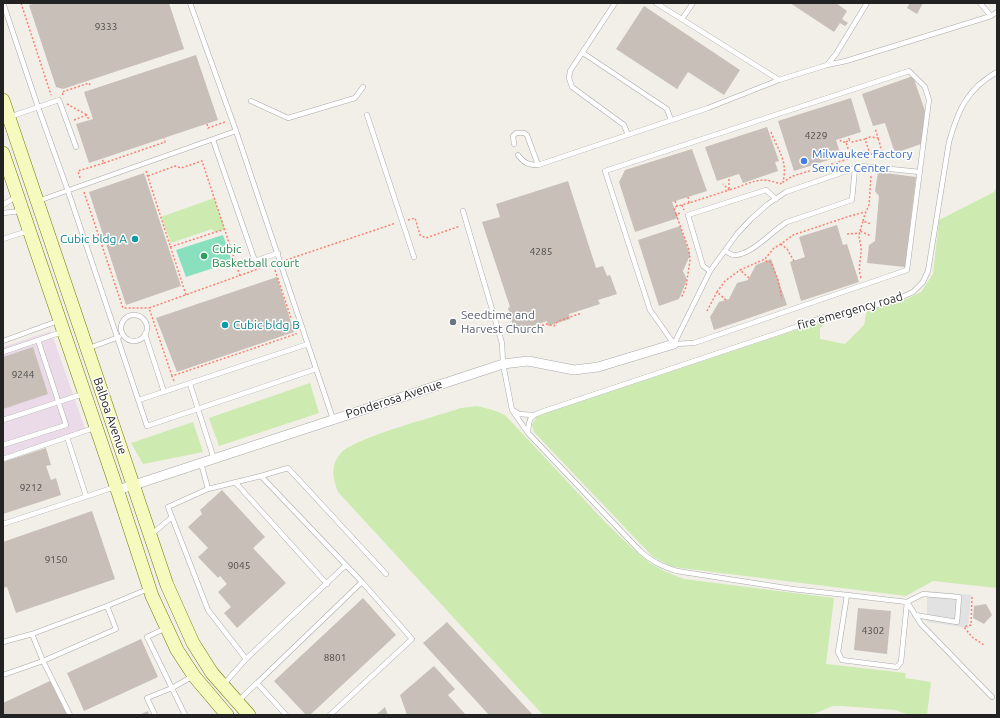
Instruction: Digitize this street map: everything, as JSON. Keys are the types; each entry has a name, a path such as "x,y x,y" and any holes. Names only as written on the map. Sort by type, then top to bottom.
{"main road":[{"name":"Balboa Avenue","path":"3,100 167,585 193,643 212,673 248,715"},
{"name":"Balboa Avenue","path":"3,153 117,488 149,588 177,650 194,676 227,715"},
{"path":"20,204 37,201"}],"street":[{"name":"Ponderosa Avenue","path":"117,488 134,485 503,364 528,361 574,370 598,367 674,344"}],"lane":[{"path":"190,3 236,131 333,419"},
{"path":"615,3 570,71 569,78 572,87 624,125 628,135"},
{"path":"656,3 779,80"},
{"path":"682,19 693,3"},
{"path":"827,65 836,54 867,3"},
{"path":"980,3 991,16"},
{"path":"3,4 68,190 147,426 316,369"},
{"path":"518,156 523,162 529,165 538,165 708,108 779,80 827,65 846,62 991,16 997,12"},
{"path":"583,53 667,108 671,120"},
{"path":"909,71 925,87 929,100 907,270 694,343 674,344 650,310 605,171 909,71"},
{"name":"fire emergency road","path":"533,415 821,318 893,301 913,292 923,282 928,271 949,142 954,122 964,101 979,85 997,72"},
{"path":"251,102 288,118 355,98 363,87"},
{"path":"8,117 59,100 76,146"},
{"path":"367,115 414,257"},
{"path":"37,201 236,131"},
{"path":"514,144 513,139 516,134 524,133 527,135 538,165"},
{"path":"213,140 255,261 278,254"},
{"path":"674,344 710,271 725,250 751,219 786,192 862,166 920,172"},
{"path":"725,250 732,255 747,251 754,248 778,227 787,222 852,200 855,168"},
{"path":"710,271 703,266 688,215 766,190 776,199"},
{"path":"3,205 20,204"},
{"path":"3,213 20,204"},
{"path":"463,211 502,342 503,364 512,410 528,433 650,560 659,566 677,571 847,595 907,602 923,594 959,597 957,622 915,615"},
{"path":"3,239 29,230"},
{"path":"138,315 144,320 147,328 145,334 136,341 128,339 123,334 121,328 123,321 130,316 138,315"},
{"path":"3,352 38,340 62,326"},
{"path":"3,341 62,326"},
{"path":"88,349 118,338 123,334"},
{"path":"145,334 164,392"},
{"path":"3,445 66,425 38,340"},
{"path":"139,400 308,344"},
{"path":"190,384 214,458"},
{"path":"3,420 85,393"},
{"path":"512,410 519,414 533,415 529,421 528,433"},
{"path":"3,459 96,428"},
{"path":"67,437 86,496"},
{"path":"201,463 208,489"},
{"path":"246,659 208,610 168,507 208,489 288,468 386,574"},
{"path":"261,476 362,582 412,639 330,715"},
{"path":"235,482 327,584"},
{"path":"3,524 86,496 117,488"},
{"path":"151,535 172,517"},
{"path":"223,686 246,659 346,565"},
{"path":"237,702 362,582"},
{"path":"3,642 32,634 107,606 149,588"},
{"path":"847,595 838,652 842,660 897,667 901,662 907,602"},
{"path":"907,602 921,624 992,697"},
{"path":"3,675 116,629 107,606"},
{"path":"166,628 147,637 185,715"},
{"path":"32,634 70,715"},
{"path":"155,715 147,698 172,688 194,676"},
{"path":"257,683 286,715"}],"path":[{"path":"21,3 52,96 88,84 90,85"},
{"path":"62,92 64,98"},
{"path":"67,109 65,103 87,115 89,120"},
{"path":"71,121 87,115"},
{"path":"207,124 208,128 232,120"},
{"path":"677,206 761,180 772,180 780,184 792,176 851,158 870,154 883,155 875,128"},
{"path":"771,132 784,162 785,174 783,182"},
{"path":"840,140 842,142 846,142 849,139 852,142 870,137 878,138"},
{"path":"80,178 78,171 165,142 164,138"},
{"path":"865,139 870,154"},
{"path":"846,142 851,158"},
{"path":"102,159 104,163"},
{"path":"147,176 175,166 180,168 202,161 240,276"},
{"path":"146,170 186,295"},
{"path":"861,280 858,270 861,247 858,238 869,205 871,176"},
{"path":"729,179 729,190"},
{"path":"723,184 729,190"},
{"path":"84,191 122,308 149,308 269,265 274,267 291,319"},
{"path":"688,197 690,202"},
{"path":"675,201 677,206 674,208 689,250 690,260 686,287 682,296 681,294"},
{"path":"676,214 685,212 682,205"},
{"path":"707,311 717,292 725,281 740,270 765,259 774,248 793,235 866,212"},
{"path":"408,220 415,218 420,235 426,238 460,226"},
{"path":"863,221 871,224"},
{"path":"286,260 396,223"},
{"path":"170,247 225,229"},
{"path":"847,234 860,232 871,236"},
{"path":"781,244 787,249 794,261"},
{"path":"765,259 767,262 771,262 778,280 782,299"},
{"path":"740,270 749,278"},
{"path":"717,292 726,300"},
{"path":"149,308 175,383"},
{"path":"531,330 546,324 554,326 558,321 582,313"},
{"path":"172,376 296,334 294,326"},
{"path":"972,596 971,625 964,627 972,637 984,645"}],"shaded area":[{"path":"51,331 85,429 3,456 3,347"},
{"path":"927,591 971,595 968,628 927,622"}],"green space":[{"path":"997,186 997,588 933,581 906,596 673,567 653,557 534,432 532,425 537,416 832,318 820,328 820,339 845,344 864,325 867,310 898,303 921,292 933,274 939,220 994,192"},
{"path":"214,198 225,229 214,232 212,229 171,243 161,217"},
{"name":"Cubic Basketball court","path":"223,235 232,262 186,277 176,250"},
{"path":"310,383 319,413 219,446 209,418"},
{"path":"477,406 505,415 606,523 633,549 650,563 664,571 684,579 834,598 826,664 906,673 905,678 931,682 927,715 909,715 895,710 833,706 811,715 543,715 338,492 333,473 335,463 340,454 361,441 396,428 461,408"},
{"path":"193,422 203,452 143,464 131,443"}],"building":[{"path":"35,3 169,3 184,49 63,89 56,87 29,5"},
{"path":"790,3 836,3 847,11 842,19 848,23 845,26 840,23 834,32"},
{"path":"910,3 923,3 917,14 907,8"},
{"path":"644,6 740,70 724,95 688,72 677,89 616,49"},
{"path":"196,55 218,120 89,163 76,124 93,119 84,92"},
{"path":"913,76 925,111 921,144 895,153 885,123 873,126 862,94"},
{"path":"851,98 861,132 836,140 841,156 794,171 778,121"},
{"path":"767,127 779,161 775,162 778,171 743,183 739,174 717,181 705,147"},
{"path":"692,149 707,191 672,202 678,218 635,232 619,182 625,170"},
{"path":"878,172 916,177 905,267 867,263 869,245 875,241 879,196 875,191"},
{"name":"Cubic bldg A","path":"144,173 181,286 126,305 89,192"},
{"path":"568,181 596,268 603,266 607,276 610,275 617,294 598,300 600,304 569,314 570,319 548,326 547,321 515,332 508,308 510,307 482,222 500,217 496,204"},
{"path":"837,225 843,245 847,244 859,282 801,301 790,262 805,257 799,237"},
{"path":"680,226 690,255 683,271 687,280 679,299 659,306 638,240"},
{"path":"771,259 787,305 714,330 710,317 719,302 729,299 737,283 748,280 756,265"},
{"name":"Cubic bldg B","path":"277,277 294,332 177,372 156,318"},
{"path":"33,347 48,394 3,409 3,357"},
{"path":"46,448 51,465 46,466 51,480 56,478 61,495 3,514 3,462"},
{"path":"222,490 265,537 253,548 286,583 237,628 224,613 231,607 218,592 227,584 220,576 218,578 198,557 208,548 188,527 202,514 200,510"},
{"path":"92,511 115,579 16,613 7,587 3,588 3,542"},
{"path":"363,598 396,635 310,715 306,715 274,681"},
{"path":"986,604 992,615 984,624 973,618 974,606"},
{"path":"858,608 891,611 887,654 854,650"},
{"path":"447,622 533,715 489,715 423,643"},
{"path":"141,639 158,677 84,711 67,673"},
{"path":"434,666 455,689 448,695 466,715 407,715 400,695"},
{"path":"50,681 67,715 3,715 3,703"},
{"path":"385,707 388,715 376,715"},
{"path":"148,711 149,715 139,715"}],"place":[{"name":"Milwaukee Factory Service Center","path":"804,161"},
{"name":"Cubic bldg A","path":"135,239"},
{"name":"Cubic Basketball court","path":"204,256"},
{"name":"Seedtime and Harvest Church","path":"453,322"},
{"name":"Cubic bldg B","path":"225,325"}]}
